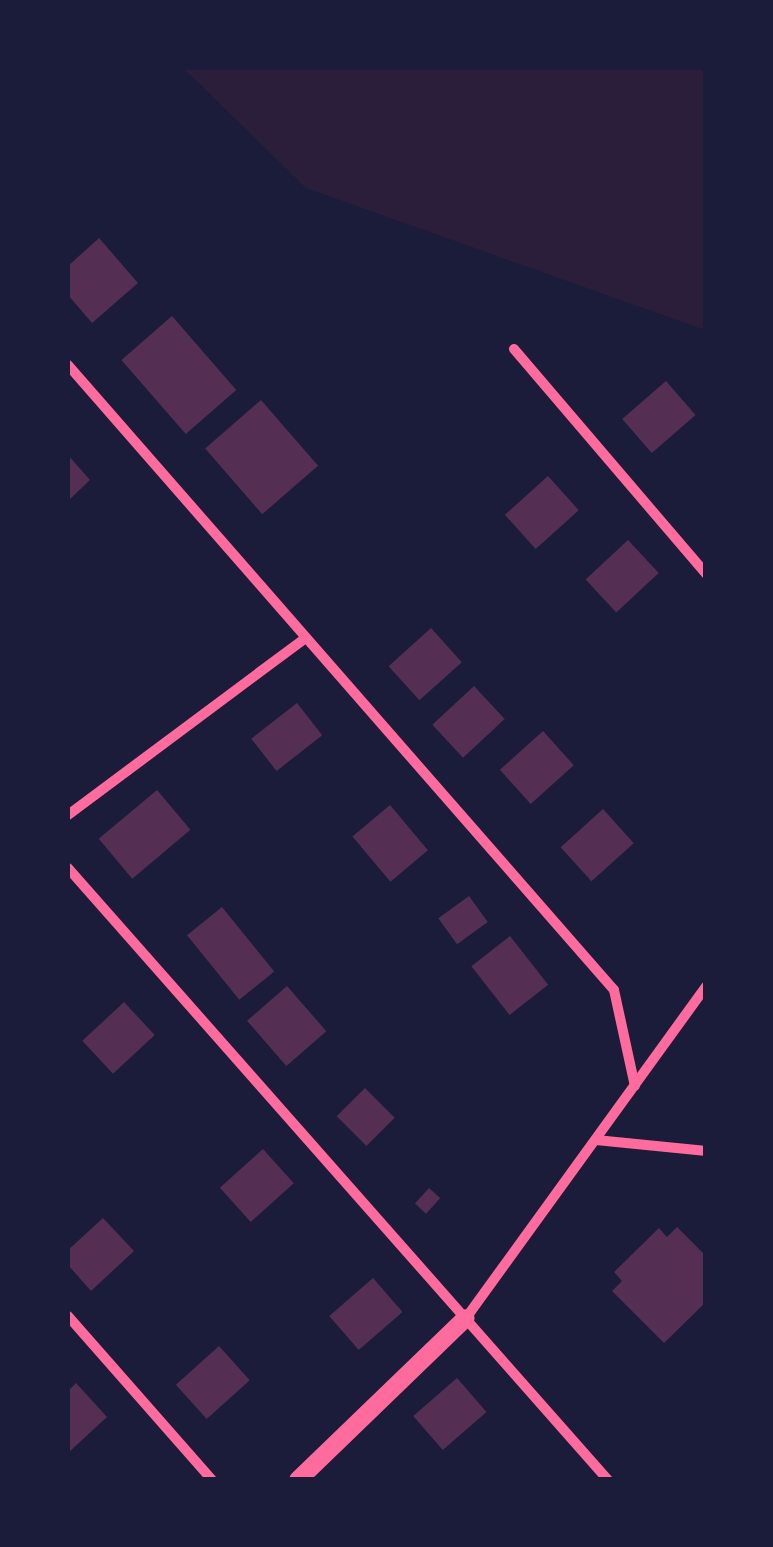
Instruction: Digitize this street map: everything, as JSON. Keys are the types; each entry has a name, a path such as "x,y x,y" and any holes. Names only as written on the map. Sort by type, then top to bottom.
{"street":[{"path":"514,349 706,574"},
{"path":"68,365 303,640 614,990 635,1086"},
{"path":"68,815 303,640"},
{"path":"68,868 608,1480"},
{"path":"298,1480 466,1318 706,986"},
{"path":"596,1140 706,1151"},
{"path":"68,1316 212,1480"}],"shaded area":[{"path":"183,68 705,68 705,330 306,188"}],"building":[{"path":"99,238 138,283 92,323 68,295 68,266"},
{"path":"172,316 236,390 186,434 121,360"},
{"path":"666,381 696,415 652,453 622,419"},
{"path":"261,400 318,466 262,514 205,449"},
{"path":"68,455 90,480 68,501"},
{"path":"548,476 579,510 536,549 505,515"},
{"path":"628,540 659,573 616,612 586,580"},
{"path":"431,628 462,662 419,700 389,666"},
{"path":"474,686 505,719 463,758 432,725"},
{"path":"297,703 322,735 277,771 251,739"},
{"path":"543,731 574,765 531,804 500,770"},
{"path":"157,790 190,830 132,879 99,839"},
{"path":"390,805 428,850 390,882 352,836"},
{"path":"603,809 634,843 591,881 561,847"},
{"path":"469,896 488,922 457,944 438,918"},
{"path":"222,907 274,972 239,1000 187,935"},
{"path":"510,936 548,985 510,1015 471,966"},
{"path":"287,986 326,1031 286,1066 247,1021"},
{"path":"124,1002 155,1035 113,1074 82,1041"},
{"path":"365,1088 395,1118 366,1146 337,1116"},
{"path":"263,1149 294,1183 251,1222 220,1188"},
{"path":"429,1188 440,1198 426,1214 415,1204"},
{"path":"103,1218 134,1251 91,1291 68,1265 68,1250"},
{"path":"677,1227 706,1256 706,1302 664,1343 612,1291 622,1281 614,1272 659,1228 667,1237"},
{"path":"373,1278 403,1312 359,1350 329,1316"},
{"path":"219,1346 250,1380 207,1419 176,1385"},
{"path":"457,1378 487,1412 443,1450 413,1416"},
{"path":"76,1383 107,1417 68,1453 68,1391"}]}
